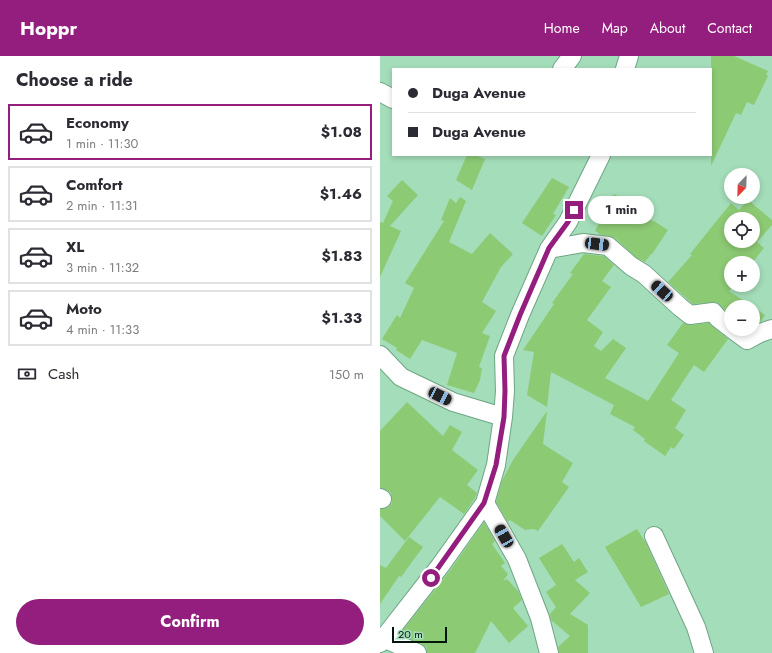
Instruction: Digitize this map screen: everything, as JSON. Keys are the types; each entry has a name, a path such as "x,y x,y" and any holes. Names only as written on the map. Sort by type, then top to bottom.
{"street":[{"path":"563,68 572,56"},
{"path":"625,68 628,56"},
{"path":"380,92 392,98"},
{"path":"417,653 382,641 440,566 484,503 496,465 504,417 504,356 549,248 568,222 601,156"},
{"path":"549,248 583,243 608,246 631,266 644,274 690,315 713,312 724,322"},
{"path":"760,333 772,329"},
{"path":"742,336 747,340 754,336"},
{"path":"380,355 401,376 453,402 504,417"},
{"path":"484,503 517,559 540,618 549,653"},
{"path":"654,536 696,627 704,653"}],"building":[{"path":"711,56 734,56 768,71 766,74 768,76 754,105 747,102 741,115 736,113 711,166 712,68"},
{"path":"467,156 478,156 485,159 472,190 456,180"},
{"path":"552,178 569,187 553,214 556,215 542,236 522,223"},
{"path":"402,180 418,195 390,226 401,231 380,277 380,222 383,223 393,201 387,196"},
{"path":"614,194 631,203 629,206 668,230 645,262 637,258 615,238 598,234 599,233 595,231"},
{"path":"460,197 466,201 449,242 472,254 490,233 513,254 501,267 482,302 496,311 482,333 490,336 479,367 482,368 480,380 474,393 447,385 457,353 422,340 410,359 396,350 397,348 382,339 397,315 400,318 414,288 405,283 444,221 441,220 450,198 456,203"},
{"path":"730,204 739,210 744,204 753,204 772,220 772,225 760,239 760,212 724,212 724,248 760,248 760,245 764,248 758,256 724,256 724,292 730,292 742,300 724,300 724,309 716,302 693,304 668,282 692,255 690,254"},
{"path":"584,254 604,256 614,265 602,281 611,287 587,320 603,332 594,346 601,351 613,339 626,348 605,378 648,401 679,353 667,345 683,323 691,325 709,323 728,339 704,372 694,365 671,400 686,410 675,428 684,435 674,449 671,447 665,456 644,441 645,439 633,430 635,427 610,414 614,405 551,372 547,407 527,395 534,352 523,350 554,304 552,303 573,274 570,273"},
{"path":"760,312 765,315 760,322"},
{"path":"407,402 443,436 450,425 462,432 452,450 478,470 467,485 477,493 464,514 440,497 405,541 380,516 380,509 388,508 392,503 392,499 391,493 380,488 380,431"},
{"path":"547,411 543,444 573,463 562,482 569,487 538,531 534,529 525,530 510,520 508,522 496,502 502,481 513,460"},
{"path":"484,522 495,541 492,544 505,563 501,566 508,574 503,581 507,579 518,591 522,600 513,608 528,626 509,643 491,621 475,653 427,653 426,647 422,644 400,634 449,572"},
{"path":"637,529 646,543 669,594 641,607 605,547"},
{"path":"409,537 423,547 401,577 399,576 380,604 380,565 386,568"},
{"path":"562,544 574,562 579,558 588,572 575,580 590,593 570,614 588,625 588,653 559,653 558,647 570,636 551,620 550,614 556,607 546,592 556,585 539,558"}],"route":[{"path":"431,578 484,503 496,465 504,417 504,356 549,248 568,222 574,210"}]}
